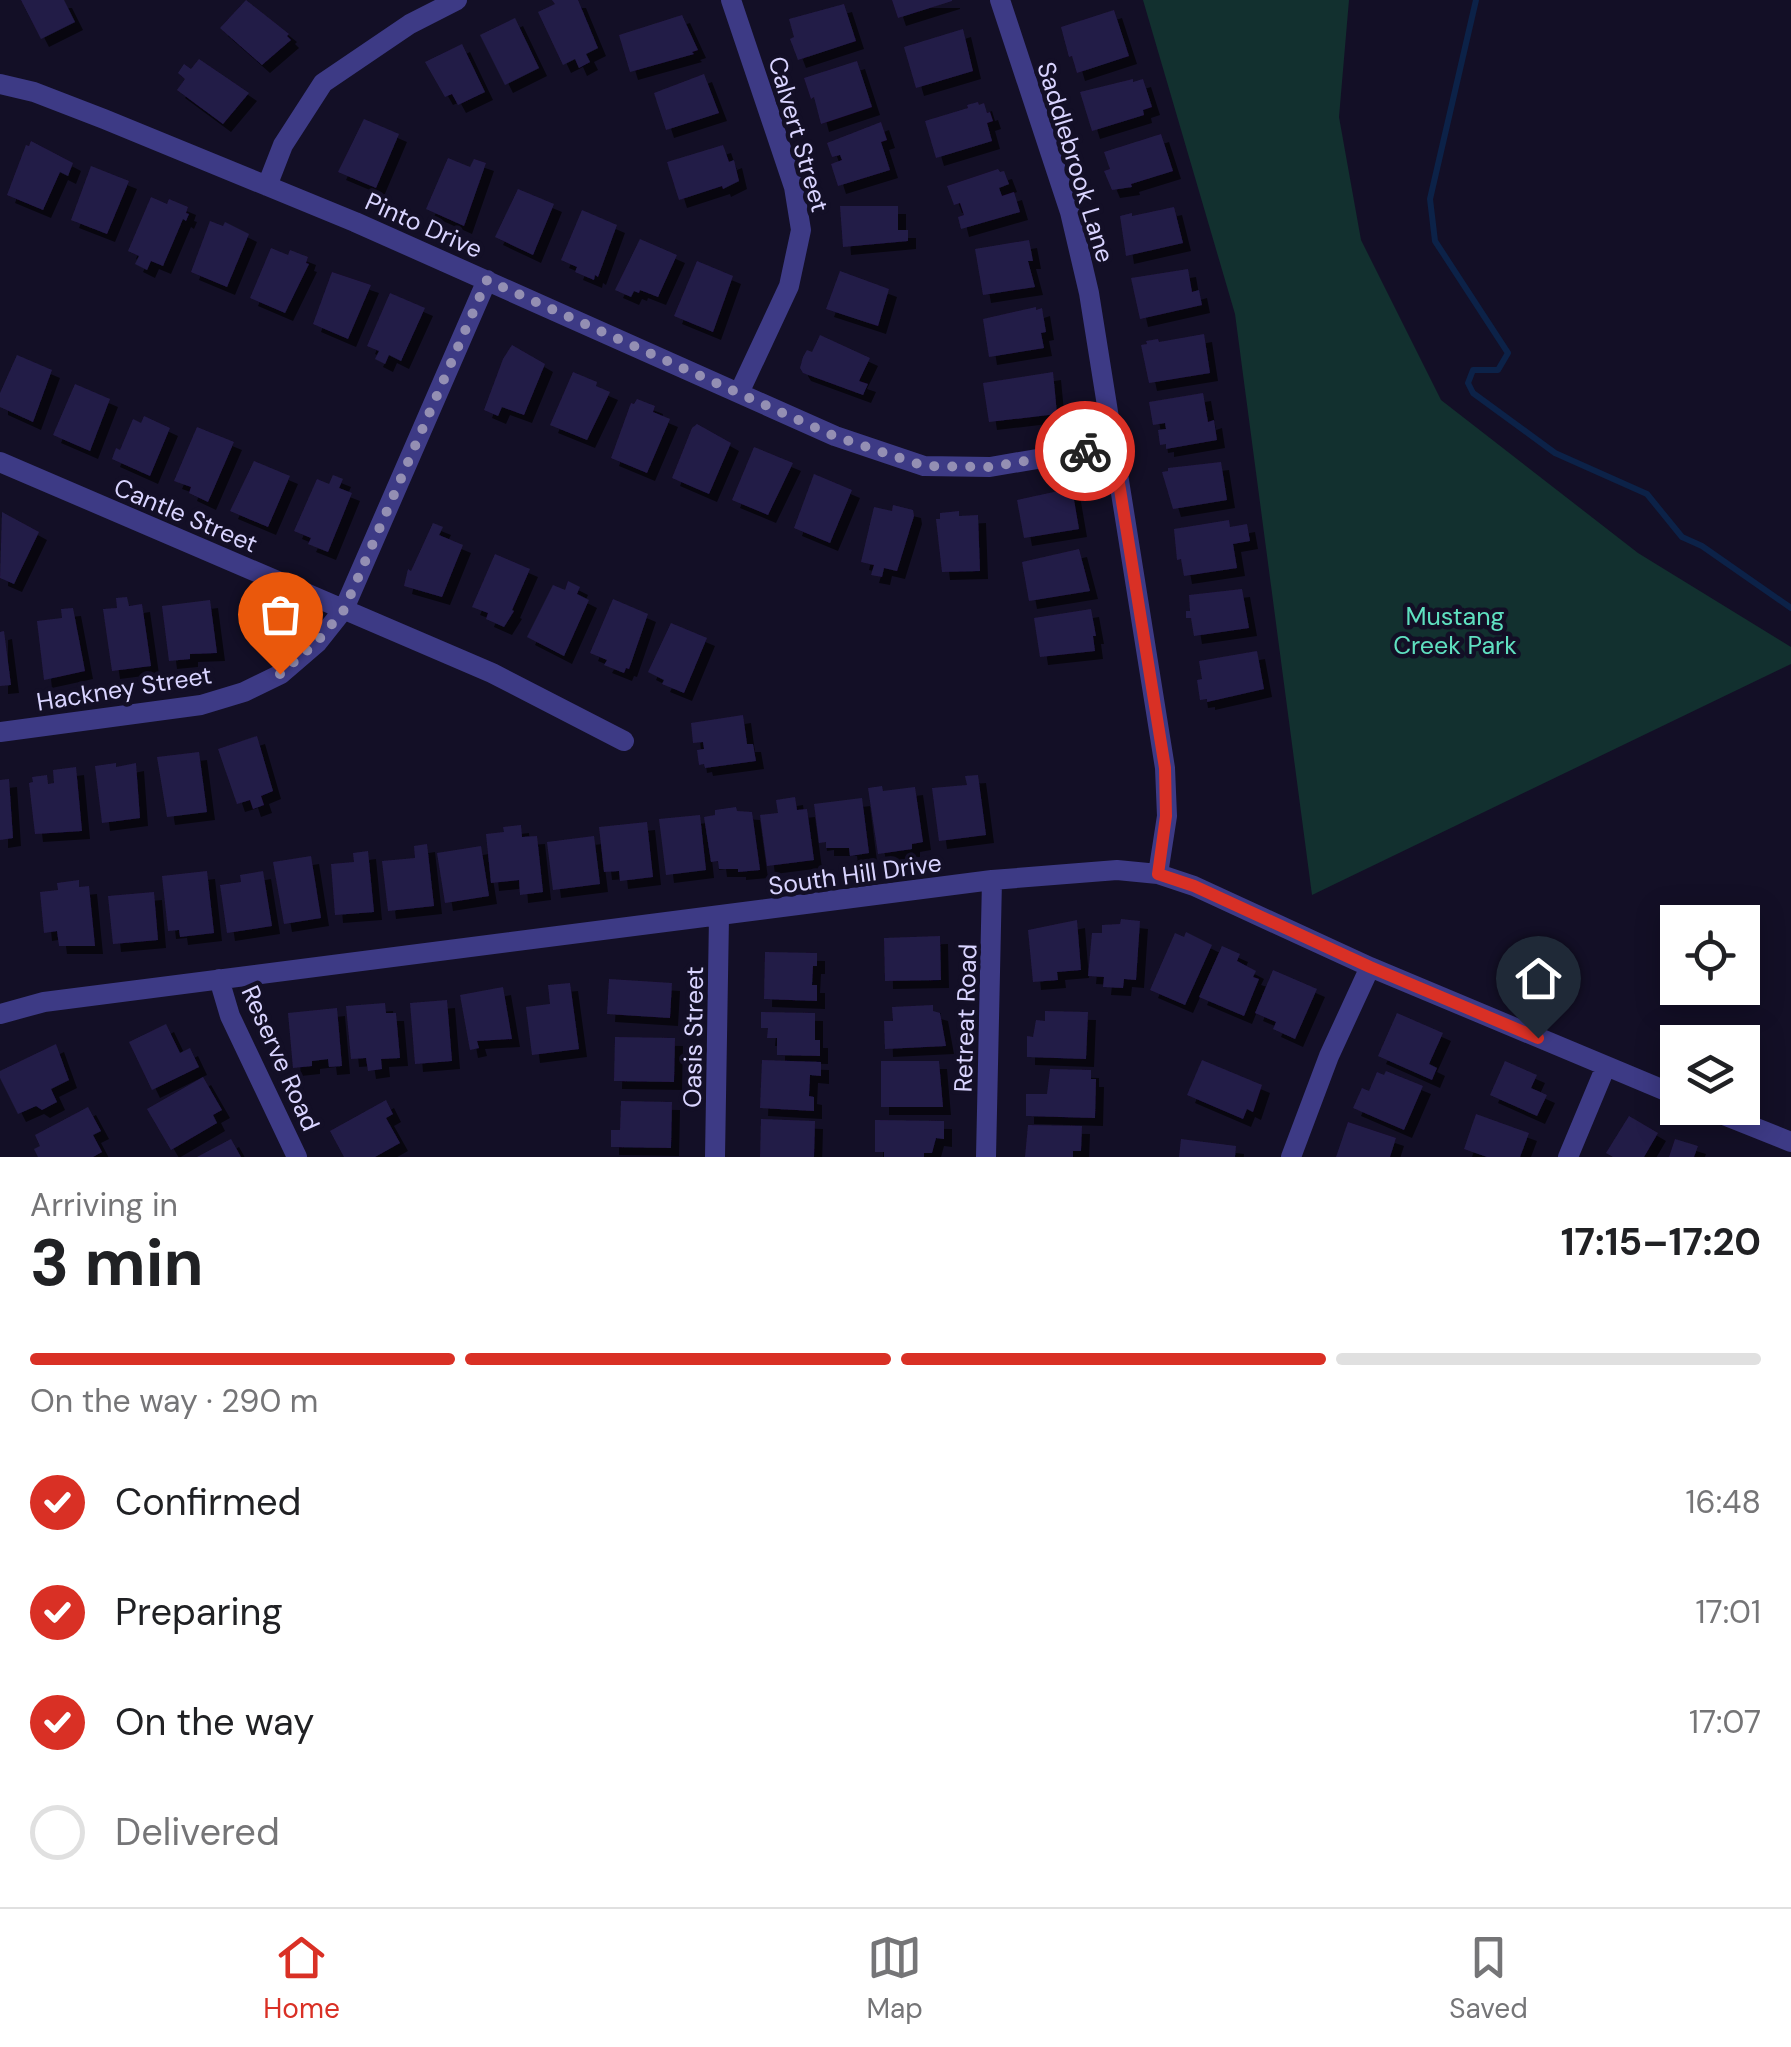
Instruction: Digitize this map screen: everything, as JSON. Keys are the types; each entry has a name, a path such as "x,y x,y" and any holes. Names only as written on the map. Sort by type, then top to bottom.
{"street":[{"path":"267,186 282,144 322,83 410,24 457,0"},
{"name":"Calvert Street","path":"731,0 794,187 801,230 789,286 740,393"},
{"name":"Saddlebrook Lane","path":"1000,0 1070,212 1089,294 1165,768 1166,816 1158,874"},
{"name":"Pinto Drive","path":"0,84 34,92 267,186 834,436 924,466 990,467 1113,446"},
{"name":"Hackney Street","path":"0,732 201,705 244,692 280,674 316,643 344,610 487,280"},
{"name":"Cantle Street","path":"0,462 492,673 624,741"},
{"name":"South Hill Drive","path":"0,1014 44,1002 219,979 992,880 1117,870 1158,874 1194,886 1370,967 1660,1088"},
{"name":"Retreat Road","path":"986,1157 992,880"},
{"name":"Oasis Street","path":"715,1157 719,917"},
{"path":"1291,1157 1329,1056 1370,967"},
{"name":"Reserve Road","path":"219,979 230,1016 297,1157"},
{"path":"1568,1157 1606,1066"},
{"path":"1748,1125 1791,1142"}],"green space":[{"name":"Mustang Creek Park","path":"1143,0 1349,0 1339,117 1361,240 1441,400 1638,553 1791,647 1791,664 1312,895 1235,314"}],"building":[{"path":"21,0 64,0 75,22 41,39"},
{"path":"246,0 289,34 291,40 262,65 220,28"},
{"path":"552,0 578,0 598,48 586,54 590,62 579,68 575,59 563,65 538,12 555,4"},
{"path":"892,0 952,0 952,1 898,18"},
{"path":"844,4 856,41 798,60 790,39 794,37 789,19"},
{"path":"1114,10 1129,56 1077,73 1061,27"},
{"path":"682,15 698,50 630,72 619,35"},
{"path":"515,18 539,68 505,85 480,35"},
{"path":"963,29 973,71 916,88 904,47"},
{"path":"462,44 485,92 458,105 452,94 445,97 425,62"},
{"path":"199,59 249,93 223,124 177,90 185,79 178,73 184,64 191,69"},
{"path":"857,61 872,107 821,124 804,78"},
{"path":"704,74 719,113 666,130 654,93"},
{"path":"1143,79 1152,107 1143,110 1144,115 1092,131 1080,92"},
{"path":"984,103 987,113 990,112 993,121 987,123 992,141 936,158 925,121"},
{"path":"364,119 399,134 376,188 338,172"},
{"path":"881,122 887,140 881,142 890,170 838,186 831,164 842,160 840,155 832,157 827,143"},
{"path":"1161,134 1173,171 1131,184 1132,187 1112,190 1104,171 1110,169 1104,152"},
{"path":"31,141 73,163 68,176 60,172 43,210 7,195"},
{"path":"723,145 729,162 734,160 739,181 679,200 667,162"},
{"path":"448,158 470,167 474,159 486,163 464,226 426,209"},
{"path":"91,166 129,181 107,234 71,220"},
{"path":"998,169 1004,171 1009,184 999,188 1002,196 1014,192 1020,212 961,229 958,217 964,215 960,203 954,205 947,186"},
{"path":"518,189 554,204 533,255 495,237"},
{"path":"151,197 188,207 189,214 186,221 183,219 163,266 151,261 147,270 135,264 139,256 128,251"},
{"path":"840,206 898,206 898,230 908,230 908,241 843,247"},
{"path":"1174,207 1183,243 1126,256 1120,216"},
{"path":"582,210 617,225 594,280 575,272 577,267 561,260"},
{"path":"210,221 223,226 225,222 249,234 227,287 191,272"},
{"path":"640,239 677,255 658,297 640,290 631,297 615,290"},
{"path":"1029,240 1033,261 1028,261 1035,287 983,295 975,249"},
{"path":"271,248 308,257 309,264 285,313 250,298"},
{"path":"697,261 733,276 713,332 674,316"},
{"path":"1188,269 1192,292 1199,290 1202,305 1140,319 1131,278"},
{"path":"840,271 889,289 878,326 826,309"},
{"path":"332,272 371,285 348,339 313,324"},
{"path":"390,293 425,308 401,361 389,355 385,364 375,359 379,351 367,346"},
{"path":"1042,308 1044,348 989,357 983,319"},
{"path":"1204,334 1210,373 1149,383 1141,345 1146,341"},
{"path":"820,335 870,358 859,381 868,384 863,395 803,373 803,357 807,350 812,352"},
{"path":"512,345 545,364 524,415 502,407 498,416 484,410"},
{"path":"17,355 52,370 33,422 0,407 0,393"},
{"path":"573,372 610,392 587,440 550,425"},
{"path":"1053,372 1057,414 989,422 983,383"},
{"path":"75,384 110,399 90,451 53,435"},
{"path":"1203,393 1208,422 1214,420 1217,440 1166,449 1166,444 1160,445 1158,430 1166,429 1165,423 1153,425 1149,402"},
{"path":"637,399 655,406 653,412 670,419 647,473 611,458 631,403"},
{"path":"144,416 170,428 150,476 112,459 133,419 141,423"},
{"path":"697,424 731,443 709,494 672,478"},
{"path":"197,427 234,442 208,502 189,493 191,487 174,481"},
{"path":"754,447 793,463 768,515 732,500"},
{"path":"254,461 290,476 268,527 230,511"},
{"path":"1221,462 1227,500 1173,509 1162,472"},
{"path":"814,474 852,490 830,543 794,528"},
{"path":"333,475 343,479 339,488 352,493 328,552 308,544 311,538 294,531 317,479 329,484"},
{"path":"1072,488 1079,529 1024,538 1017,500"},
{"path":"893,505 913,510 914,516 897,571 884,568 882,577 871,575 874,565 861,562 874,507 892,511"},
{"path":"959,511 959,516 978,515 980,571 942,572 936,519 940,519 940,513"},
{"path":"2,512 39,532 14,584 0,578"},
{"path":"1229,520 1230,527 1247,524 1250,541 1233,544 1237,568 1184,576 1181,559 1177,560 1174,529"},
{"path":"433,523 443,527 439,535 463,545 442,597 404,586 408,569 411,571"},
{"path":"1079,549 1090,591 1029,601 1022,562"},
{"path":"495,554 530,569 504,627 486,619 488,613 472,607"},
{"path":"568,581 580,587 577,594 589,600 564,656 527,637 553,585 565,590"},
{"path":"1242,589 1249,628 1194,636 1191,618 1186,618 1186,611 1190,611 1189,595"},
{"path":"127,597 129,606 142,604 151,666 112,671 103,609 117,608 116,598"},
{"path":"613,599 648,614 629,669 624,673 604,665 607,660 590,653"},
{"path":"210,600 217,653 190,654 190,659 169,661 162,606"},
{"path":"73,608 85,671 44,680 37,621 62,618 61,609"},
{"path":"1091,609 1095,651 1040,657 1034,618"},
{"path":"671,623 707,638 684,693 662,684 664,680 648,672"},
{"path":"4,631 11,685 0,686 0,632"},
{"path":"1257,651 1264,689 1207,702 1200,700 1199,661"},
{"path":"743,715 747,744 753,744 756,761 705,768 704,764 699,765 697,750 704,749 703,742 693,743 691,723"},
{"path":"257,736 273,791 261,796 264,805 253,809 250,800 237,804 218,749"},
{"path":"199,752 207,812 167,817 157,757"},
{"path":"116,763 116,767 136,763 140,818 102,823 95,766"},
{"path":"76,767 82,831 35,834 29,783 33,782 32,777 47,775 48,784 54,783 53,770"},
{"path":"978,775 986,835 939,841 932,788 967,785 965,776"},
{"path":"9,779 13,838 0,840 0,780"},
{"path":"882,786 883,791 915,787 923,842 912,844 912,849 878,854 868,788"},
{"path":"795,797 797,810 807,809 814,860 767,866 760,815 778,813 776,800"},
{"path":"862,798 869,853 850,856 849,848 826,848 826,842 819,843 814,804"},
{"path":"736,807 737,811 752,812 760,870 719,869 718,861 711,862 704,817 715,815 715,810"},
{"path":"700,815 706,870 666,875 659,819"},
{"path":"647,822 653,877 620,881 619,871 604,872 599,827"},
{"path":"521,825 522,837 537,836 543,892 520,895 519,880 491,883 486,834"},
{"path":"594,836 600,884 553,890 547,842"},
{"path":"427,844 434,906 388,911 382,861 415,858 414,846"},
{"path":"481,846 489,896 445,903 437,853"},
{"path":"368,851 374,912 335,915 331,864 354,862 353,853"},
{"path":"311,856 321,918 284,924 273,862"},
{"path":"207,871 214,933 180,937 179,930 168,931 162,876"},
{"path":"263,871 272,926 227,933 220,885 241,882 240,875"},
{"path":"79,880 79,887 89,886 95,946 59,946 57,931 44,933 40,892 58,890 57,883"},
{"path":"154,892 158,940 113,944 108,896"},
{"path":"1121,919 1140,921 1136,980 1124,979 1123,988 1103,987 1104,977 1088,976 1092,933 1102,933 1102,925 1120,924"},
{"path":"1077,920 1081,970 1057,972 1058,980 1033,982 1028,930"},
{"path":"1186,932 1212,945 1185,1005 1150,990 1175,933 1184,937"},
{"path":"940,936 941,980 885,981 884,938"},
{"path":"1222,946 1240,954 1237,961 1256,971 1253,977 1259,979 1244,1016 1199,997"},
{"path":"765,952 817,953 812,985 817,985 817,1001 764,999"},
{"path":"1273,970 1317,989 1295,1039 1273,1029 1276,1022 1255,1013"},
{"path":"609,979 672,983 670,1018 607,1014"},
{"path":"570,983 579,1049 532,1055 526,1007 550,1004 548,985"},
{"path":"503,987 512,1039 477,1041 479,1048 470,1050 460,995"},
{"path":"447,1000 452,1061 415,1064 410,1003"},
{"path":"385,1003 386,1013 396,1013 400,1058 381,1059 382,1069 368,1071 366,1058 351,1059 346,1006"},
{"path":"933,1005 933,1011 940,1013 946,1046 885,1049 884,1021 893,1021 892,1007"},
{"path":"337,1008 342,1066 329,1067 328,1059 293,1068 288,1013"},
{"path":"1045,1011 1088,1012 1086,1059 1027,1057 1027,1036 1033,1037 1036,1020 1045,1021"},
{"path":"761,1012 815,1013 815,1040 820,1040 820,1056 777,1055 777,1038 767,1038 768,1028 761,1028"},
{"path":"1397,1013 1443,1033 1429,1064 1437,1068 1432,1080 1378,1056"},
{"path":"166,1024 180,1053 190,1048 199,1067 152,1090 129,1042"},
{"path":"615,1037 675,1038 674,1082 614,1081"},
{"path":"56,1044 69,1080 51,1089 57,1102 42,1110 36,1106 18,1114 0,1071"},
{"path":"762,1060 821,1062 821,1076 810,1075 809,1096 814,1097 814,1111 760,1108"},
{"path":"1202,1060 1262,1085 1253,1112 1247,1109 1243,1119 1187,1095"},
{"path":"881,1061 939,1061 943,1107 881,1107"},
{"path":"1505,1061 1537,1075 1531,1088 1547,1095 1537,1116 1490,1095"},
{"path":"1050,1069 1091,1070 1091,1079 1096,1079 1095,1118 1026,1116 1026,1094 1047,1094"},
{"path":"1386,1071 1423,1086 1404,1130 1353,1108 1362,1088 1369,1091 1377,1072 1384,1075"},
{"path":"203,1077 222,1110 213,1115 217,1123 171,1150 147,1109"},
{"path":"386,1100 393,1114 386,1118 400,1143 375,1157 344,1157 330,1131"},
{"path":"621,1101 672,1102 671,1148 611,1147 611,1130 620,1130"},
{"path":"88,1107 101,1131 93,1135 102,1152 93,1157 38,1157 34,1149 40,1146 35,1135"},
{"path":"1476,1114 1529,1133 1520,1157 1487,1157 1464,1149"},
{"path":"1629,1116 1658,1133 1644,1157 1613,1157 1606,1153"},
{"path":"761,1119 815,1121 814,1157 760,1157"},
{"path":"875,1120 944,1121 944,1139 936,1138 932,1153 924,1153 924,1157 884,1157 884,1152 875,1152"},
{"path":"1348,1122 1396,1138 1390,1157 1336,1157"},
{"path":"1028,1125 1082,1126 1081,1151 1073,1151 1073,1157 1025,1157"},
{"path":"231,1139 241,1157 197,1157"},
{"path":"1181,1139 1236,1146 1235,1157 1179,1157"},
{"path":"1675,1139 1698,1146 1694,1157 1669,1157"}],"waterway":[{"path":"1476,0 1430,199 1435,241 1508,353 1498,370 1473,370 1468,383 1473,393 1555,453 1647,494 1682,537 1702,546 1791,608"}],"way so far":[{"path":"280,674 316,643 344,610 487,280 834,436 924,466 990,467 1085,451"}],"route":[{"path":"1085,451 1113,446 1165,768 1166,816 1158,874 1194,886 1538,1038"}]}
